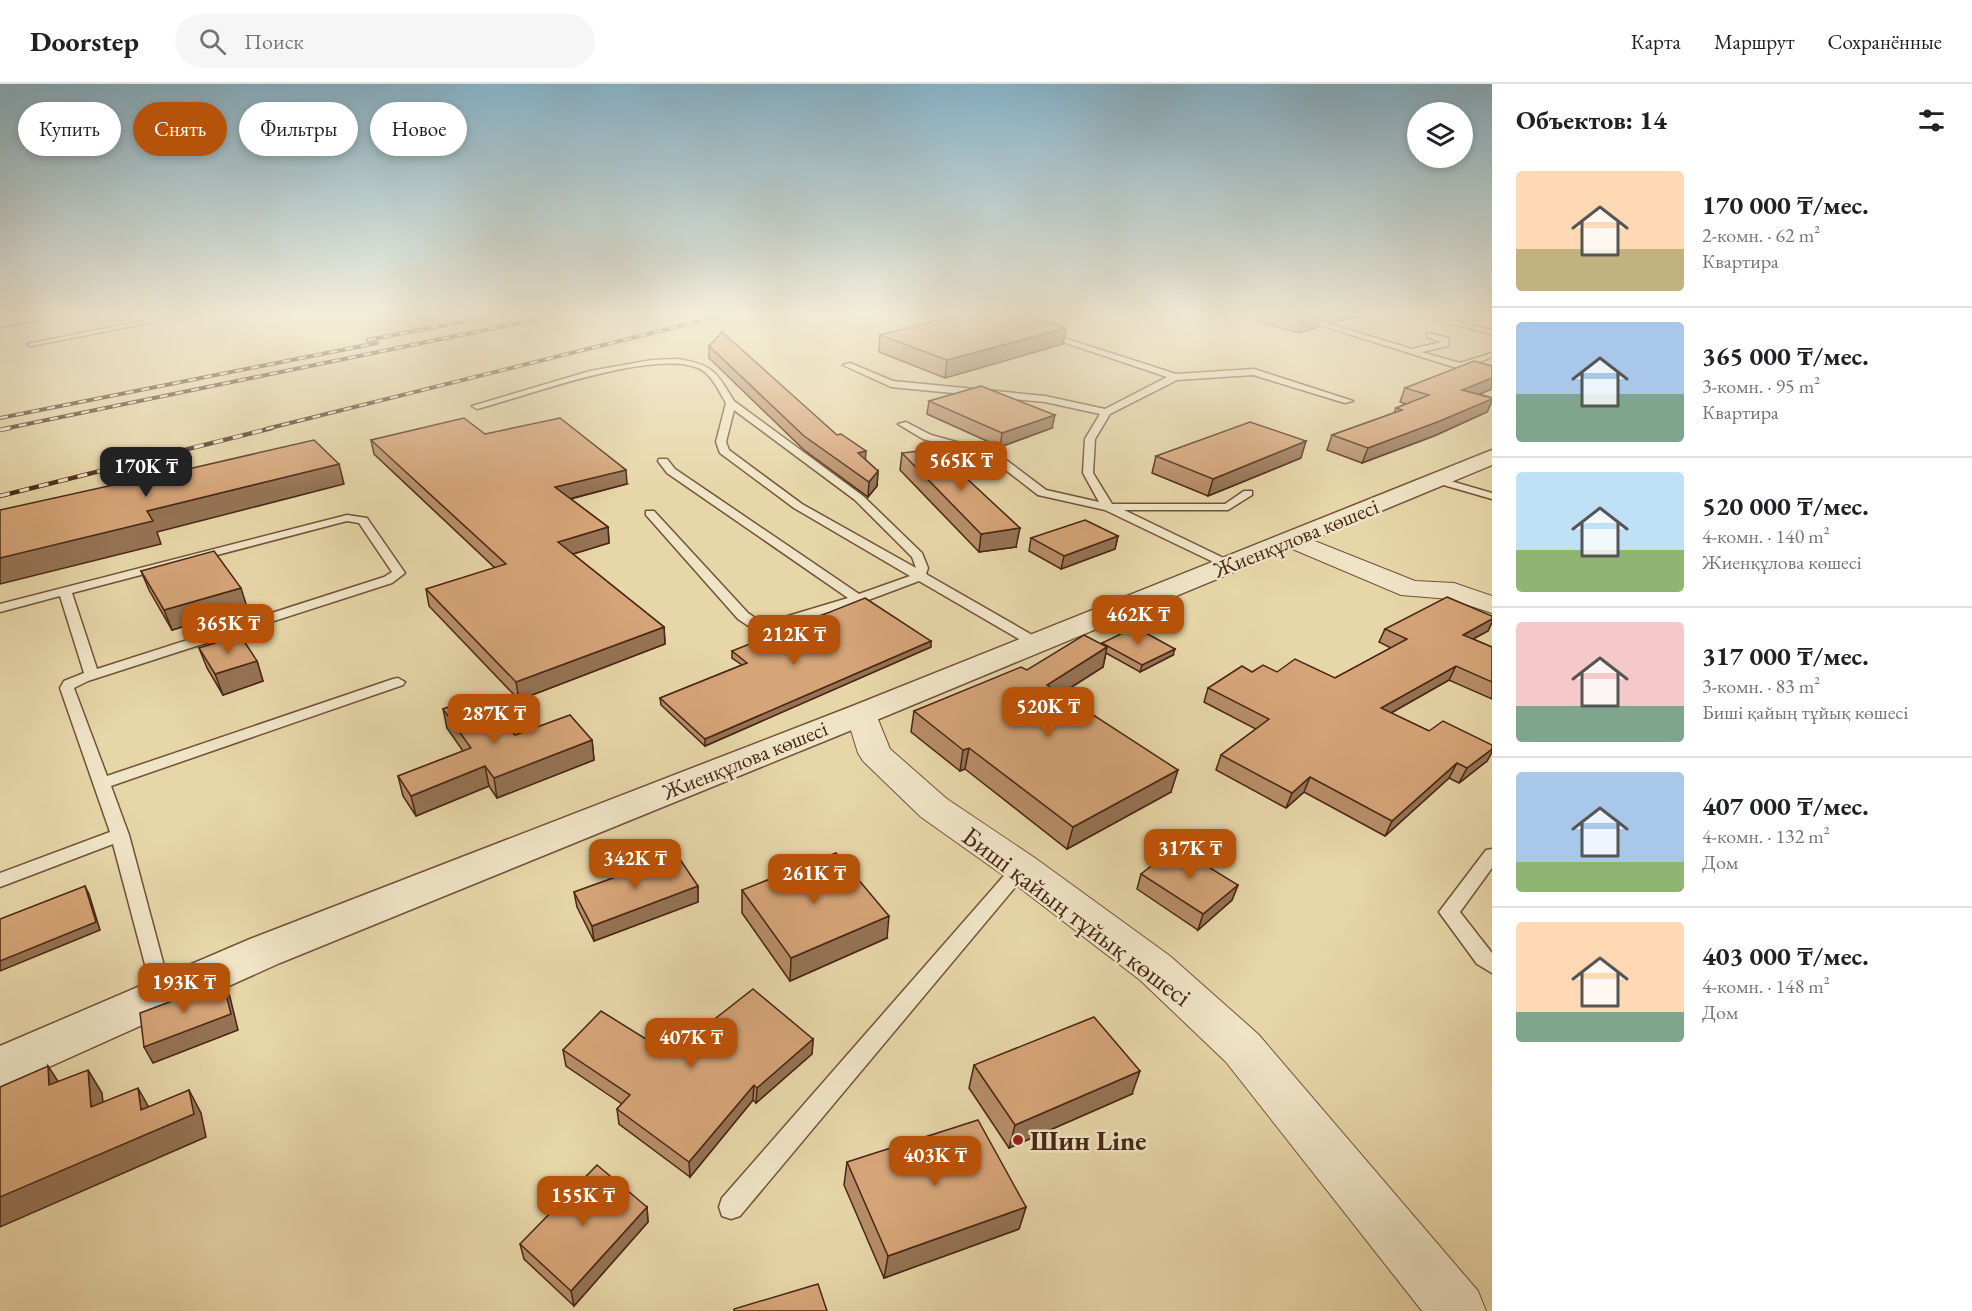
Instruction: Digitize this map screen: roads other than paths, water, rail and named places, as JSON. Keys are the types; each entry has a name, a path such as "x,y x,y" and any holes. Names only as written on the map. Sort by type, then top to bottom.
{"street":[{"name":"Жиенқұлова көшесі","path":"0,1068 276,946 862,714 1492,457"},
{"path":"1292,540 1411,589 1454,591 1492,605"},
{"name":"Биші қайың тұйық көшесі","path":"862,714 875,753 934,808 1021,868 1155,968 1242,1048 1458,1311"}],"lane":[{"path":"477,406 596,373"},
{"path":"650,513 743,616 758,626 769,626 858,599 918,577 922,568 918,556 859,498 731,403 710,373"},
{"path":"866,373 891,384 1045,399 1106,412"},
{"path":"1164,373 1175,377 1234,373"},
{"path":"1258,373 1348,401"},
{"path":"1175,377 1106,412 1090,439 1088,473 1108,507 1228,565"},
{"path":"731,403 721,442 724,451 798,506 1036,643"},
{"path":"903,424 927,437 993,455 1042,494 1108,507 1228,507 1248,493"},
{"path":"663,461 671,471 858,599"},
{"path":"1437,480 1492,496"},
{"path":"0,608 347,518 363,520 399,573 388,580 69,684 67,688 120,835 162,996"},
{"path":"65,591 92,676"},
{"path":"102,783 398,682"},
{"path":"0,880 120,835"},
{"path":"1492,855 1449,912 1484,958 1492,965"},
{"path":"731,1207 1021,868"}],"railway":[{"path":"0,418 225,373"},
{"path":"3,429 274,373"},
{"path":"266,429 490,373"},
{"path":"0,430 10,428"},
{"path":"0,496 272,428"}],"place":[{"name":"Шин Line","path":"1018,1140"}]}
